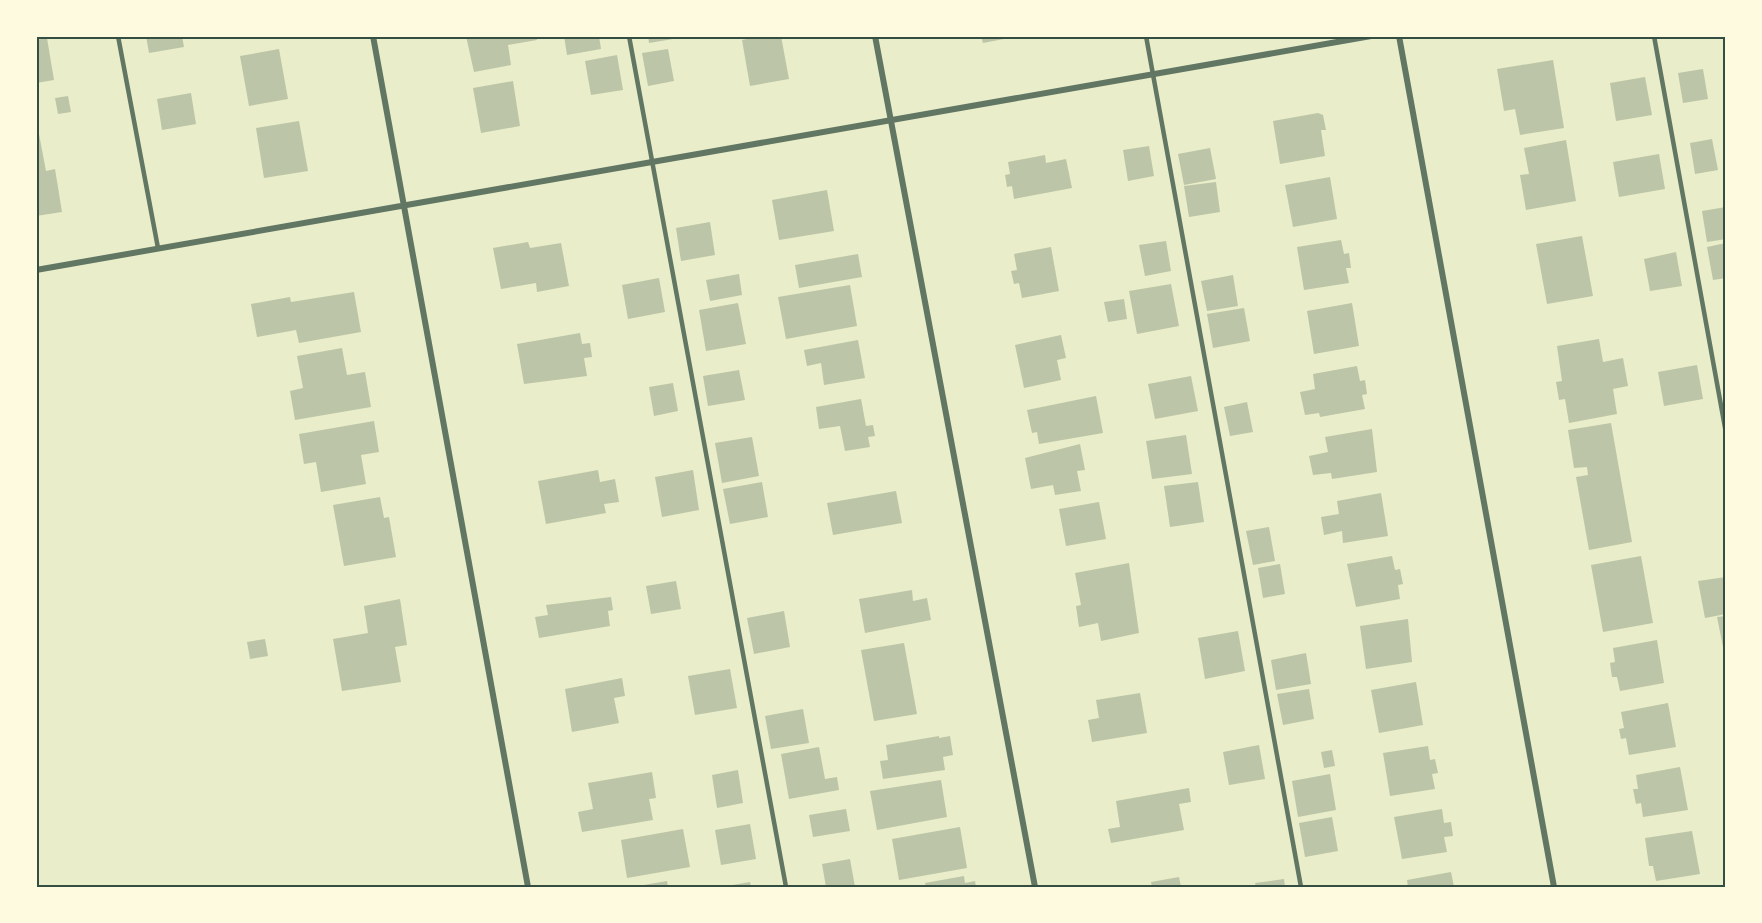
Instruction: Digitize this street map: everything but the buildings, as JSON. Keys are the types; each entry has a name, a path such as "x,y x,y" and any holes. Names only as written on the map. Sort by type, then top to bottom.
{"street":[{"path":"373,36 528,887"},
{"path":"875,36 1035,887"},
{"path":"36,270 1371,36"},
{"path":"1399,36 1554,887"}],"lane":[{"path":"118,36 158,248"},
{"path":"629,36 786,887"},
{"path":"1146,36 1301,887"},
{"path":"1654,36 1726,433"}]}
